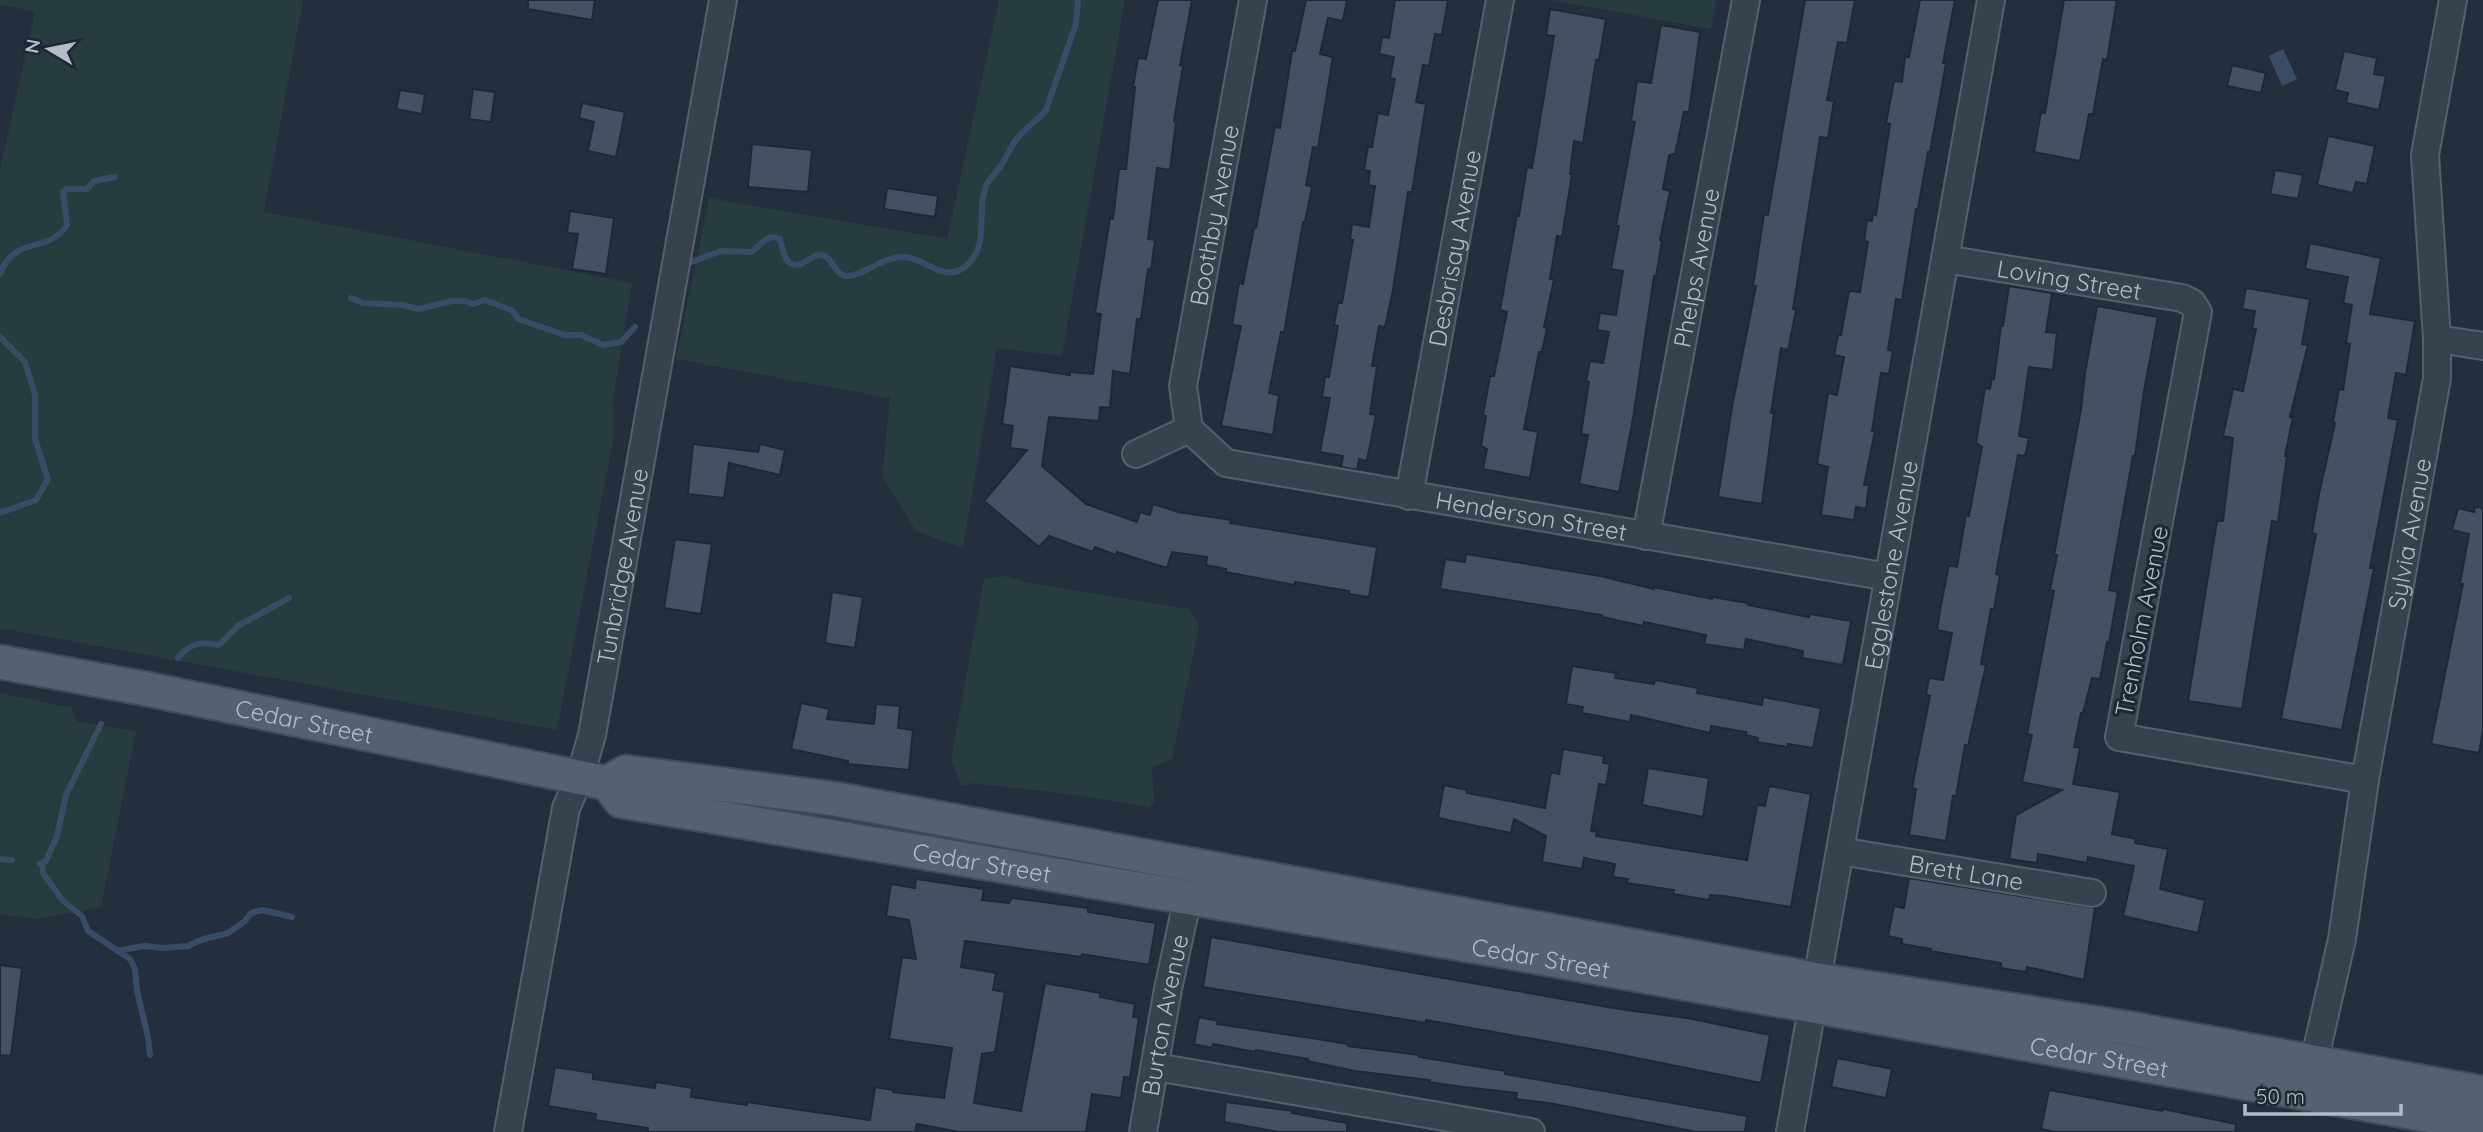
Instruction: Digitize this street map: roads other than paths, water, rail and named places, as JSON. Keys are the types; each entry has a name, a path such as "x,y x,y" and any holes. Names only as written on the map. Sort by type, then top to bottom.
{"main road":[{"name":"Cedar Street","path":"0,662 147,689 594,780 626,772 835,799 2483,1125"},
{"name":"Cedar Street","path":"594,780 621,801 1188,897 1815,993 2127,1028 2483,1093"}],"street":[{"name":"Tunbridge Avenue","path":"508,1132 566,808 594,780 592,735 723,0"},
{"name":"Boothby Avenue","path":"1189,429 1183,386 1253,0"},
{"name":"Desbrisay Avenue","path":"1409,496 1500,0"},
{"name":"Phelps Avenue","path":"1646,536 1746,0"},
{"name":"Egglestone Avenue","path":"1790,1132 1991,0"},
{"name":"Sylvia Avenue","path":"2314,1062 2342,939 2365,780 2437,378 2425,155 2453,0"},
{"name":"Loving Street","path":"1945,259 2182,298 2192,303"},
{"name":"Trenholm Avenue","path":"2192,303 2198,312 2119,737 2365,780"},
{"path":"2437,339 2483,346"},
{"path":"1136,454 1189,429"},
{"name":"Henderson Street","path":"1189,429 1226,463 1888,577"},
{"name":"Brett Lane","path":"1840,851 2092,893"},
{"name":"Burton Avenue","path":"1143,1132 1168,989 1188,897"},
{"path":"1156,1067 1516,1131"}],"water":[{"path":"2283,49 2297,79 2282,86 2269,56"}],"waterway":[{"path":"689,263 721,251 752,252 772,237 780,239 790,263 798,265 823,255 839,273 848,276 903,257 943,272 959,271 967,265 979,247 982,205 987,184 1016,140 1046,110 1076,24 1078,0"},
{"path":"0,274 14,254 51,239 60,234 67,225 63,192 67,189 87,189 94,181 115,177"},
{"path":"351,298 363,303 402,305 418,309 452,301 473,304 485,300 511,310 519,319 564,335 581,335 603,345 621,342 635,327"},
{"path":"0,337 25,362 35,395 35,439 48,479 36,500 0,513"},
{"path":"178,658 196,644 219,645 238,626 289,598"},
{"path":"40,864 46,861 57,836 66,795 101,724"},
{"path":"0,859 12,860"},
{"path":"42,863 43,873 63,901 82,916 88,931 130,959 135,969 150,1055"},
{"path":"117,951 144,946 188,946 228,933 251,913 262,910 292,917"}]}
